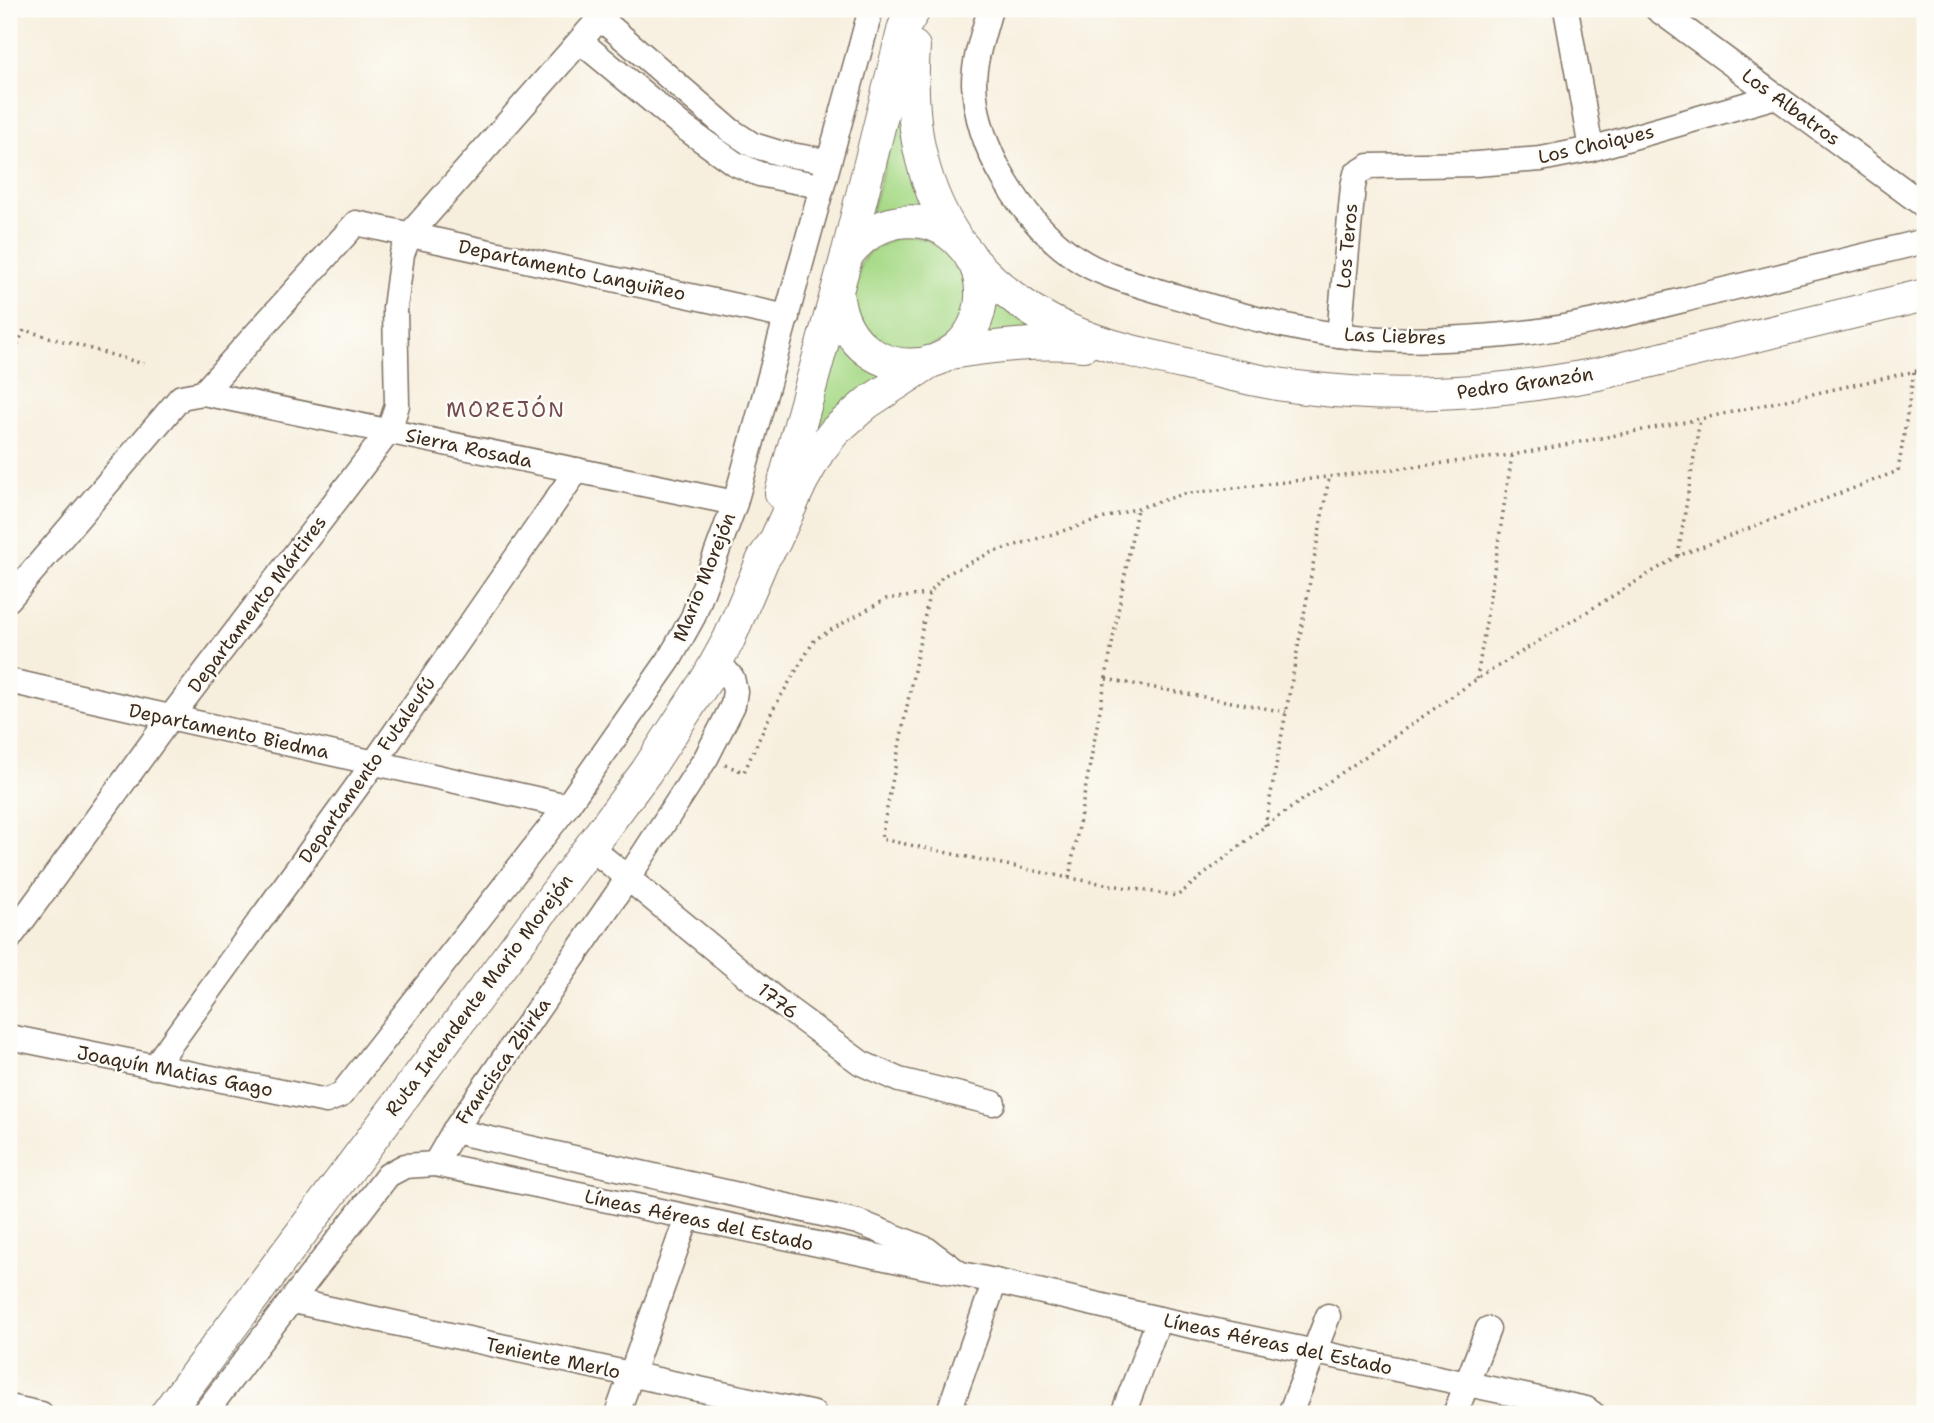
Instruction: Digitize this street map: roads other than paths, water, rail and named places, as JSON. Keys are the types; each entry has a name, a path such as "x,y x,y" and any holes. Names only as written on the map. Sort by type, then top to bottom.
{"main road":[{"path":"913,19 912,93 920,156 935,201 978,272 982,290 980,308 964,341 940,357 914,365 880,359 853,339 844,325 837,292 913,19"},
{"path":"847,256 858,241 873,230 889,223 907,221 942,228 964,248"},
{"name":"Pedro Granzón","path":"964,248 996,284 1048,320 1072,333 1120,349 1305,388 1421,395 1479,392 1598,374 1925,295"},
{"name":"Ruta Intendente Mario Morejón","path":"166,1414 646,772 717,661 763,559 837,292"},
{"name":"Pedro Granzón","path":"940,357 999,345 1045,342 1120,349"},
{"name":"Ruta Intendente Mario Morejón","path":"763,559 775,541 809,468 827,441 874,397 940,357"}],"street":[{"name":"Las Liebres","path":"990,9 974,81 981,123 998,169 1017,200 1046,233 1077,259 1123,280 1212,307 1297,328 1367,338 1507,335 1576,325 1925,241"},
{"path":"1566,9 1591,149"},
{"name":"Los Albatros","path":"1657,9 1925,206"},
{"path":"410,234 604,13 730,130 753,145 827,162"},
{"path":"869,13 913,19"},
{"name":"Mario Morejón","path":"341,1095 567,806 669,660 693,617 735,503 869,13"},
{"path":"580,41 685,128 734,163 760,174 820,186"},
{"name":"Los Choiques","path":"1369,166 1541,159 1591,149 1776,96"},
{"name":"Los Teros","path":"1339,335 1353,186 1356,174 1369,166"},
{"name":"Departamento Languiñeo","path":"202,393 356,223 788,317"},
{"name":"Departamento Mártires","path":"9,939 170,718 389,431 397,404 395,308 402,254 410,234"},
{"path":"9,599 180,397 202,393"},
{"name":"Sierra Rosada","path":"202,393 735,503"},
{"name":"Departamento Futaleufú","path":"154,1067 374,763 577,470"},
{"name":"Francisca Zbirka","path":"435,1164 454,1131 628,878 706,758 733,705 735,691 732,678 717,661"},
{"name":"Departamento Biedma","path":"11,689 170,718 567,806"},
{"name":"1776","path":"590,846 781,1004 861,1063 899,1080 993,1102"},
{"name":"Joaquín Matias Gago","path":"9,1037 326,1101 341,1095"},
{"name":"Líneas Aéreas del Estado","path":"454,1131 858,1222 926,1249 963,1276"},
{"path":"204,1414 388,1175 405,1166 435,1164"},
{"name":"Líneas Aéreas del Estado","path":"435,1164 1586,1409 1592,1414"},
{"path":"617,1414 687,1218"},
{"path":"948,1414 995,1282"},
{"name":"Teniente Merlo","path":"293,1301 814,1414"},
{"path":"1290,1414 1328,1316"},
{"path":"1124,1414 1159,1319"},
{"path":"1455,1414 1488,1329"},
{"path":"9,1407 41,1414"}],"district":[{"name":"MOREJÓN","path":"506,410"}]}
